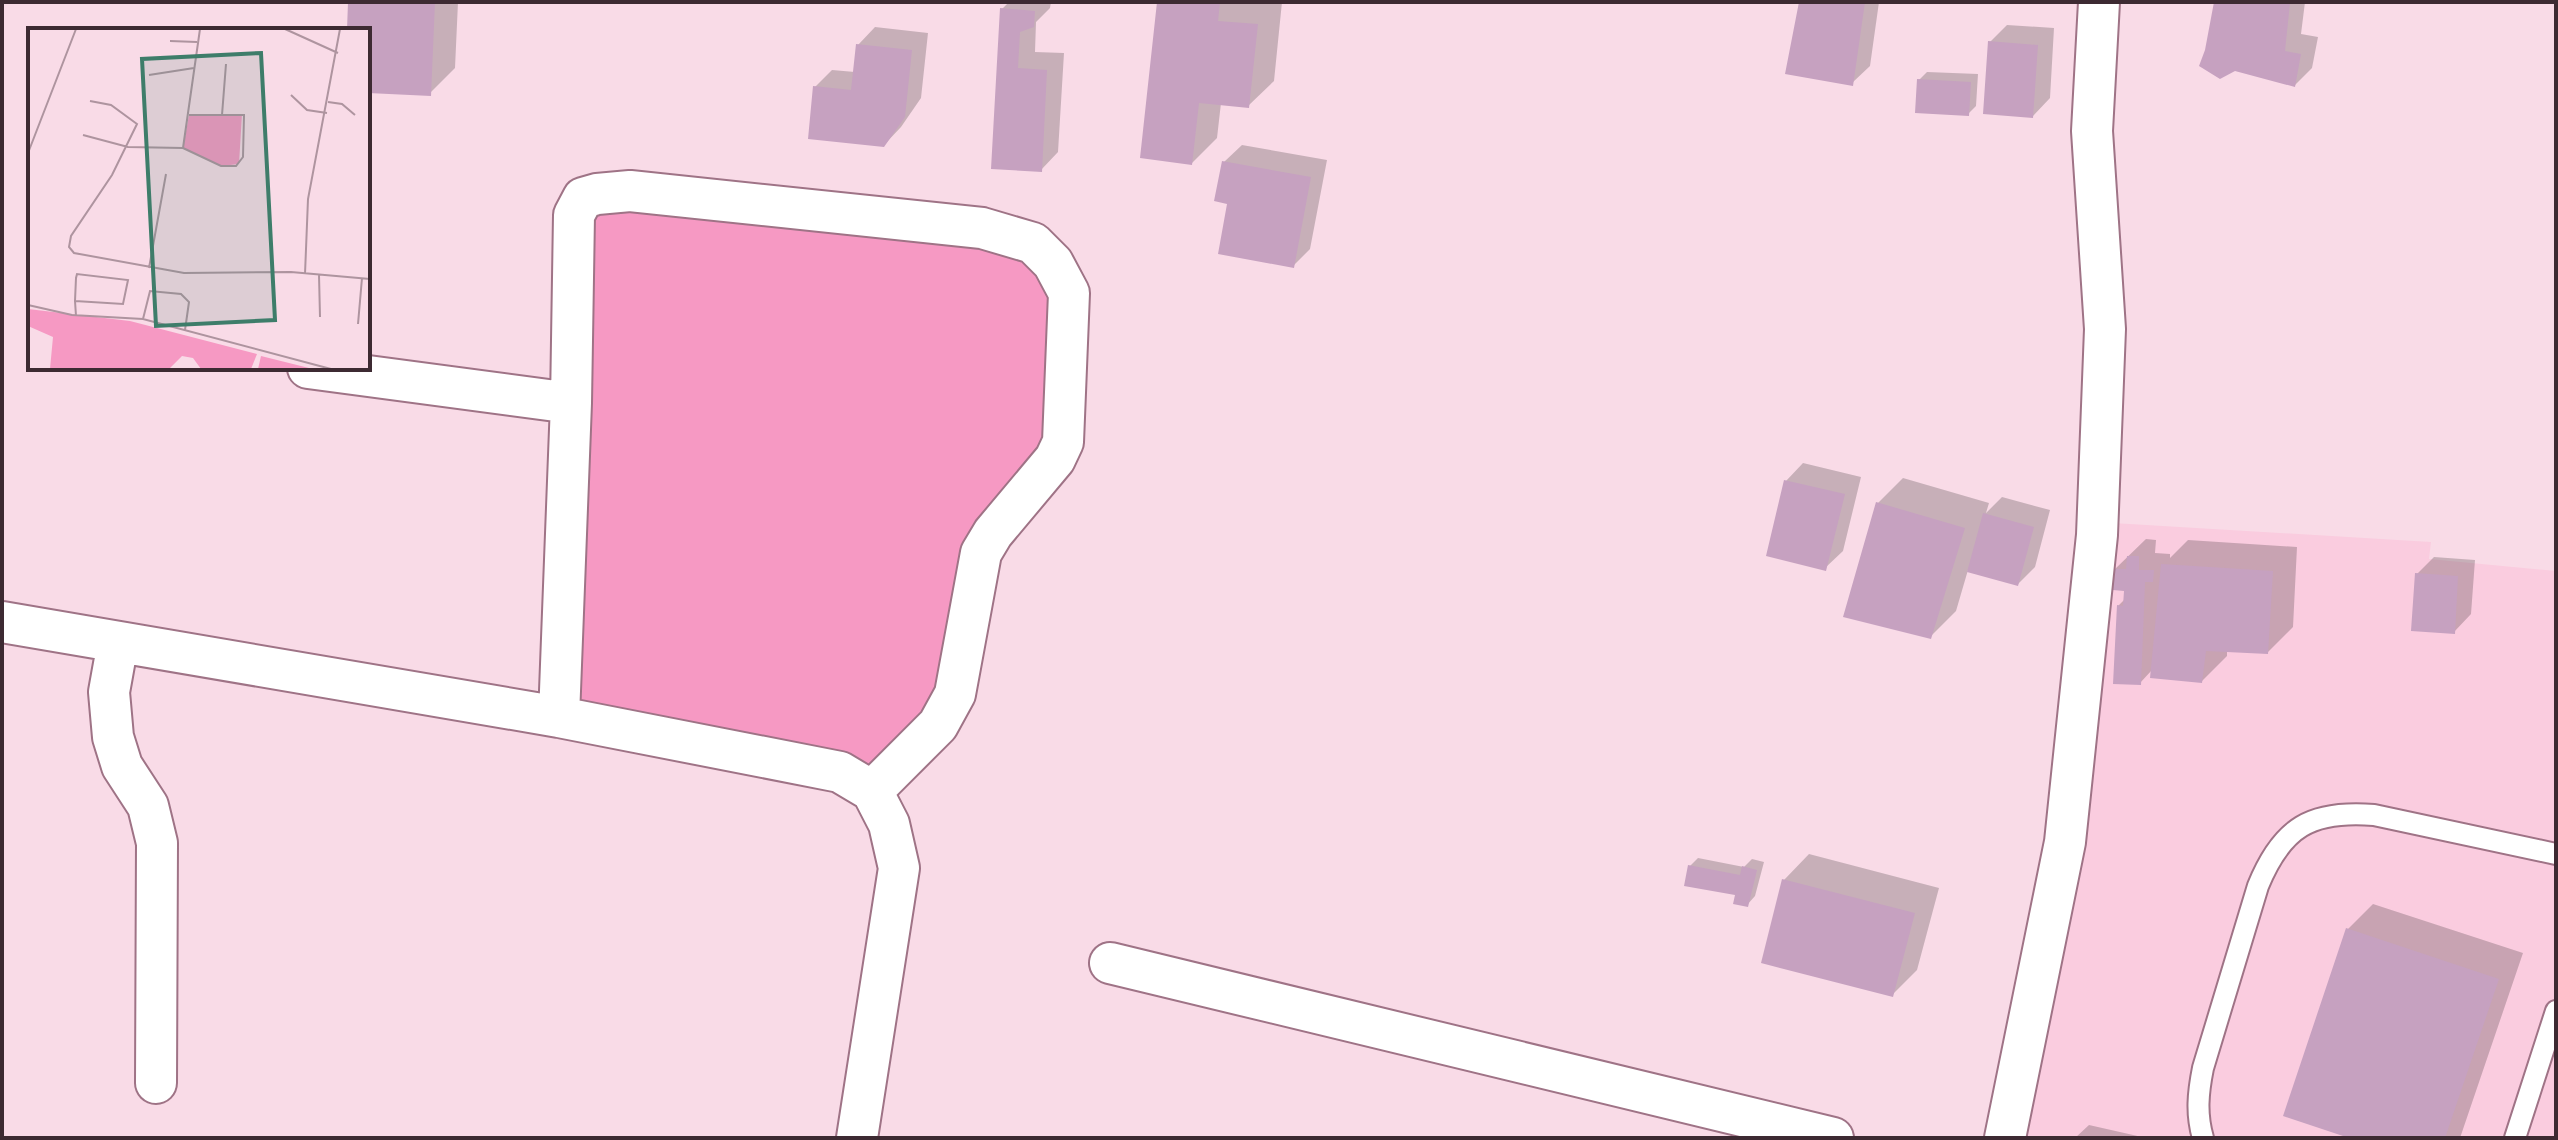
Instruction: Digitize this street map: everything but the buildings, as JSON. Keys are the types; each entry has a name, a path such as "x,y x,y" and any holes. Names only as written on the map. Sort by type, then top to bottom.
{"street":[{"path":"2005,1138 2065,842 2097,535 2105,329 2092,131 2099,2"},
{"path":"559,717 571,403 574,215 583,198 630,191 982,228 1033,243 1053,263 1069,293 1063,442 1055,459 993,533 981,553 955,694 938,725 872,791"},
{"path":"323,370 571,403"},
{"path":"2,622 559,717 840,772 872,791 889,824 899,868 857,1138"},
{"path":"118,642 109,692 113,737 122,766 148,806 157,843 156,1083"},
{"path":"1110,963 1833,1138"}],"lane":[{"path":"2203,1138 2198,1123 2198,1095 2203,1068 2258,886 2269,858 2289,835 2314,819 2344,813 2374,815 2556,854"},
{"path":"2515,1138 2556,1011"}],"shaded area":[{"path":"583,198 843,212 1053,263 1065,418 1020,500 955,694 872,791 559,717"},
{"path":"2096,522 2431,542 2429,559 2556,571 2556,1138 2003,1138"}]}
